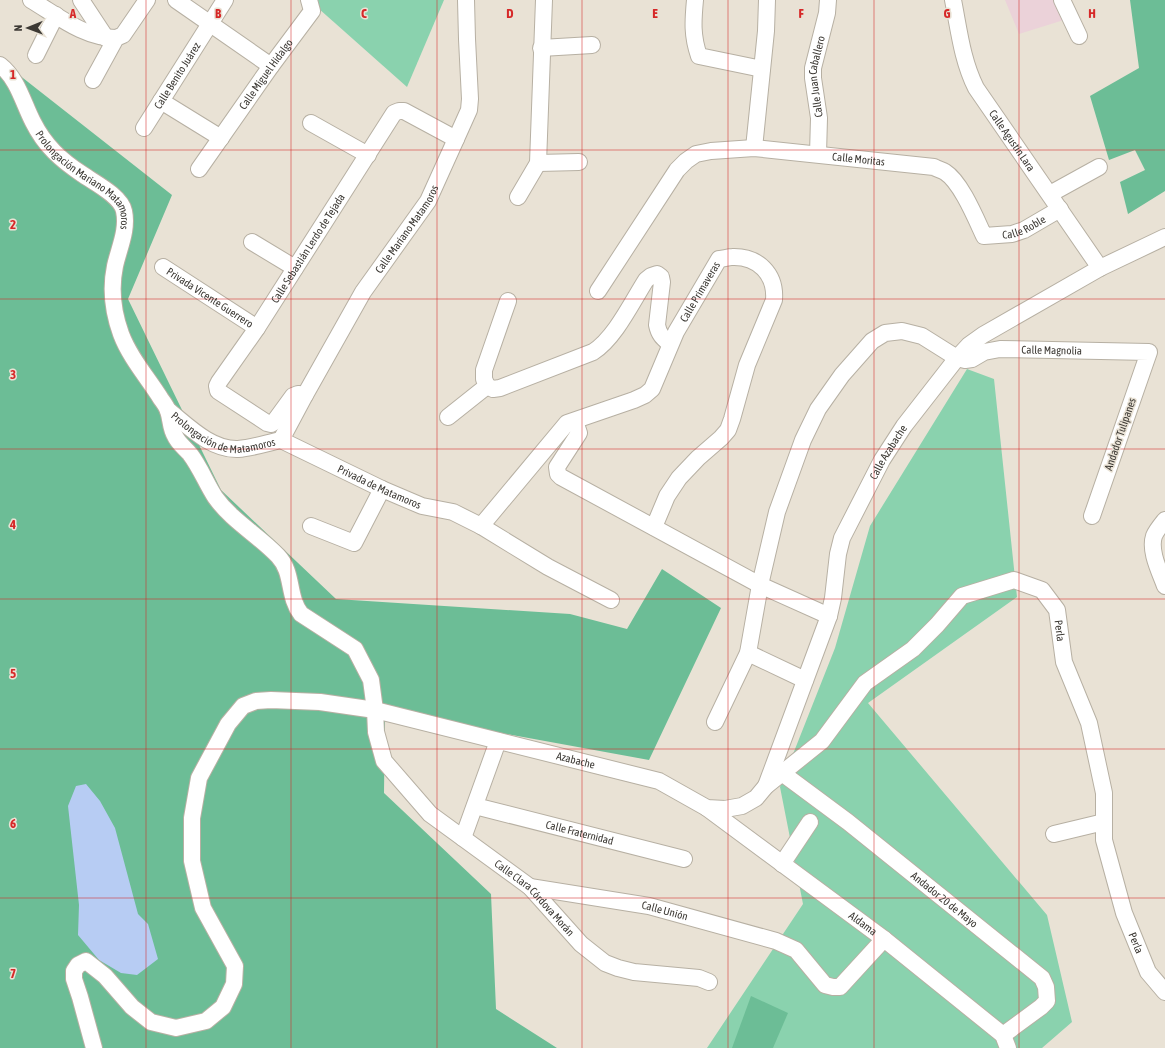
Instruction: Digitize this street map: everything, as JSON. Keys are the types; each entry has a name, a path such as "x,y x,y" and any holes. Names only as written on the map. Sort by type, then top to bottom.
{"street":[{"path":"31,0 84,32 111,38 123,35 147,0"},
{"path":"81,0 111,38"},
{"path":"176,0 271,66"},
{"name":"Calle Benito Juárez","path":"144,128 225,0"},
{"name":"Calle Mariano Matamoros","path":"281,440 363,292 428,200 456,139 468,110 470,99 466,0"},
{"path":"518,197 538,163 541,48 544,0"},
{"path":"695,0 693,29 695,44 699,56 762,69"},
{"path":"754,148 766,31 767,0"},
{"name":"Calle Juan Caballero","path":"818,154 819,118 813,68 828,0"},
{"name":"Calle Agustín Lara","path":"953,0 963,54 976,88 1100,268"},
{"path":"1062,0 1079,36"},
{"name":"Calle Miguel Hidalgo","path":"199,169 271,66 310,6"},
{"path":"36,55 56,15"},
{"path":"93,80 111,38"},
{"path":"541,48 592,45"},
{"name":"Prolongación Mariano Matamoros","path":"0,65 10,75 32,121 51,150 64,162 107,191 118,200 123,208 125,219 124,230 115,267 112,290 114,310 122,336 138,366 168,410"},
{"path":"161,101 221,138"},
{"name":"Calle Sebastián Lerdo de Tejada","path":"305,395 298,394 294,396 271,424 267,423 218,391 217,386 218,382 257,328 394,113 404,111 456,139"},
{"path":"311,122 368,155"},
{"name":"Calle Moritas","path":"598,291 677,170 686,160 696,154 711,151 754,148 934,167 946,172 962,191 984,236"},
{"path":"538,163 579,162"},
{"path":"1050,194 1099,168"},
{"name":"Calle Roble","path":"984,236 999,236 1024,230 1060,209"},
{"name":"Calle Azabache","path":"766,786 829,616 833,598 838,554 842,538 882,460 904,426 957,358 969,345 983,335 1100,268 1165,237"},
{"path":"252,242 295,268"},
{"name":"Calle Primaveras","path":"481,526 567,423 634,400 645,395 652,389 676,332 720,259 731,257 748,259 762,266 772,279 775,290 774,300 747,365 728,430 679,478 667,496 654,527"},
{"name":"Privada Vicente Guerrero","path":"163,267 257,328"},
{"path":"508,301 484,370 484,379 487,386 493,389 500,388 593,352 602,346 611,336 646,280 657,274 661,277 662,282 658,332 670,344"},
{"path":"715,722 748,653 760,585 777,512 803,440 818,410 842,375 872,341 885,333 902,331 922,336 957,358"},
{"name":"Calle Magnolia","path":"957,358 965,360 972,359 984,352 1000,349 1149,352"},
{"name":"Andador Tulipanes","path":"1092,516 1149,352"},
{"path":"448,418 487,386"},
{"path":"168,410 171,429 175,438 190,454 215,497 228,513 278,556 289,576 295,606 301,614 355,649 370,680 375,710"},
{"name":"Prolongación de Matamoros","path":"168,410 194,431 212,442 224,447 237,449 281,440"},
{"path":"573,422 578,430 578,433 557,466 558,474 561,477 760,585 829,616"},
{"name":"Privada de Matamoros","path":"281,440 382,489 422,506 453,512 481,526 548,567 611,600"},
{"path":"311,526 354,543 382,489"},
{"path":"1164,524 1155,535 1153,544 1154,552 1165,586"},
{"name":"Perla","path":"766,786 822,741 865,683 914,649 937,626 962,596 1014,580 1042,590 1057,610 1064,662 1089,723 1104,793 1104,840 1124,913 1148,972 1165,992"},
{"path":"748,653 806,680"},
{"name":"Azabache","path":"94,1048 74,979 74,971 78,965 86,961 105,976 132,1007 151,1022 176,1028 206,1021 223,1007 234,984 235,966 203,908 192,861 192,818 199,778 228,724 243,706 256,701 271,700 320,702 375,710 659,781 707,808 725,809 742,806 756,798 766,786"},
{"name":"Calle Clara Córdova Morán","path":"375,710 376,732 384,761 430,814 530,887 581,944 605,963 618,968 699,978 709,982"},
{"path":"463,838 498,741"},
{"name":"Andador 20 de Mayo","path":"782,773 848,822 1042,978 1046,987 1047,1000 1006,1041"},
{"name":"Calle Fraternidad","path":"475,806 684,859"},
{"name":"Aldama","path":"707,808 884,939 1006,1041"},
{"path":"782,864 810,822"},
{"path":"1054,834 1104,822"},
{"name":"Calle Unión","path":"530,887 649,906 776,941 796,950 825,985 833,987 840,987 884,939"}],"shaded area":[{"path":"1005,0 1058,0 1067,19 1019,34"}],"green space":[{"path":"309,0 444,0 407,87"},
{"path":"1130,0 1165,0 1165,191 1128,214 1120,182 1145,170 1135,150 1109,160 1090,96 1139,68"},
{"path":"0,60 172,195 128,299 221,490 336,599 570,614 627,629 662,569 721,608 649,760 385,712 384,793 491,894 496,1009 557,1048 0,1048"},
{"path":"967,369 994,379 1017,597 868,703 1047,915 1072,1022 1042,1048 707,1048 803,904 780,787 835,648 870,526"},
{"path":"751,996 788,1013 773,1048 732,1048"}],"water":[{"path":"86,784 100,801 115,828 138,914 148,924 158,959 137,975 121,973 99,960 78,935 79,905 68,806 76,786"}]}
